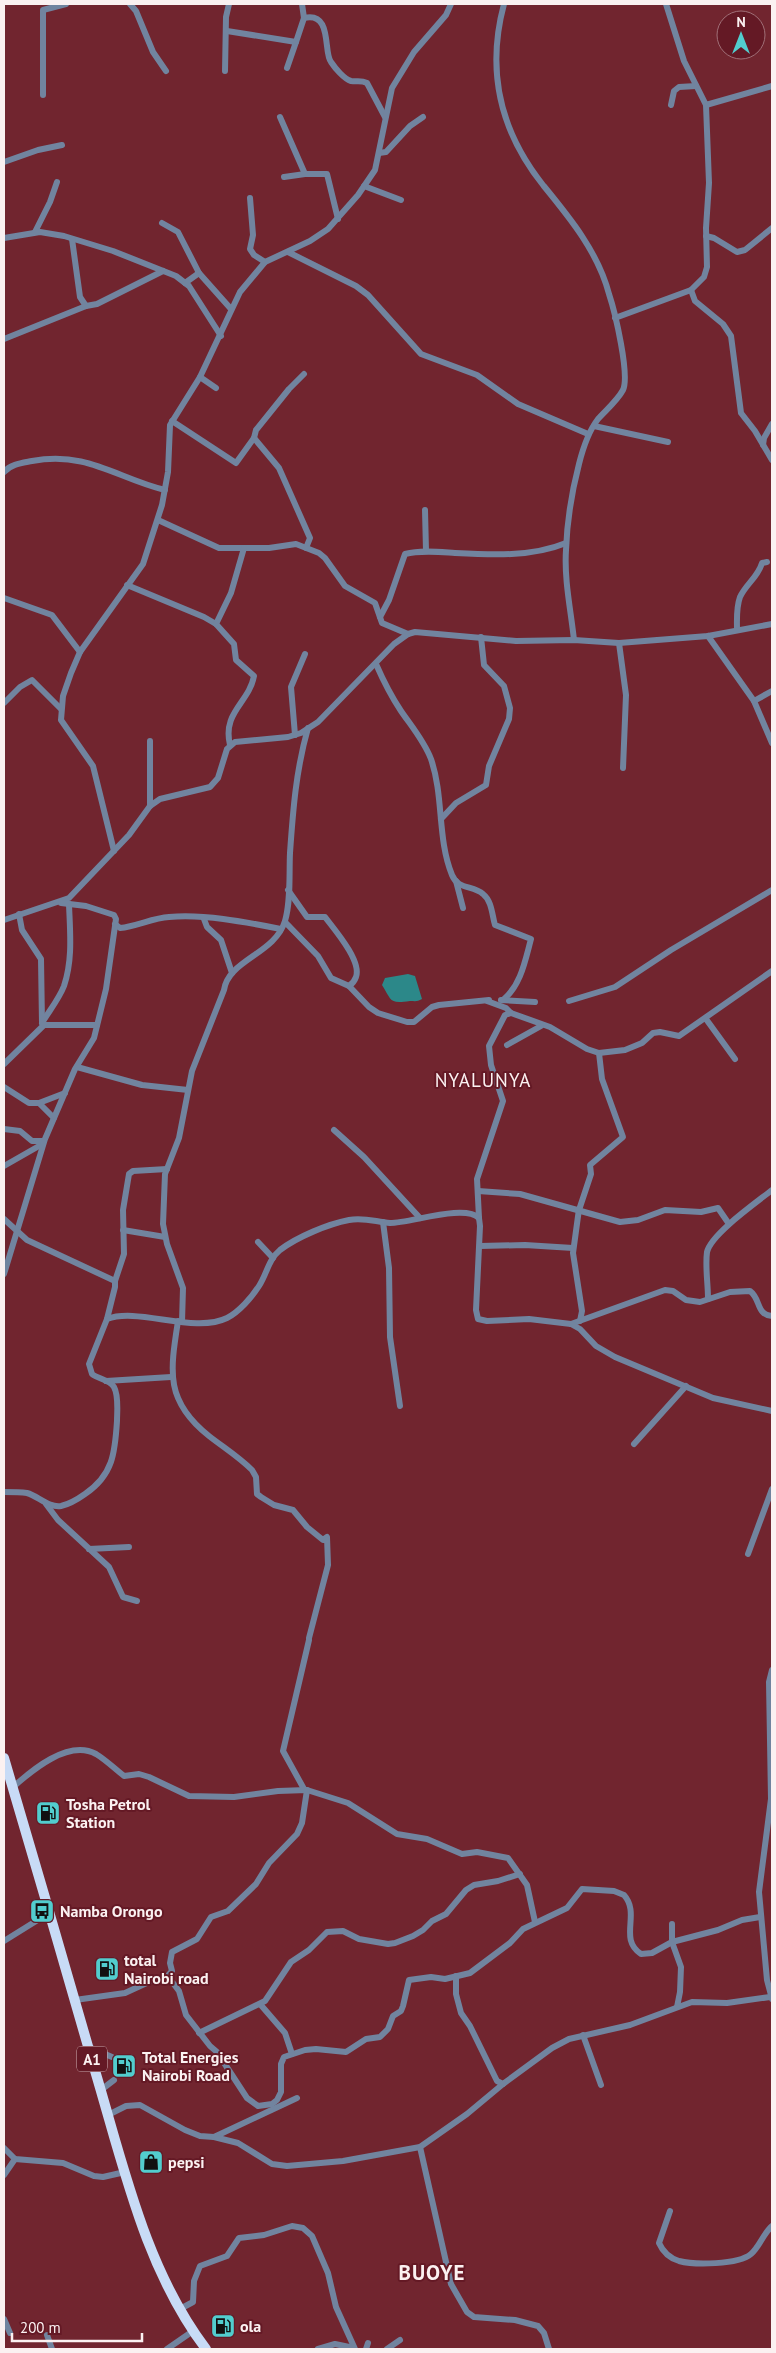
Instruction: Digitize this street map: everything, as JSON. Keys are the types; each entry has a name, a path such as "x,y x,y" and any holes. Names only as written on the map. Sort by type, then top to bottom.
{"highway":[{"name":"A1","path":"4,1761 125,2172 157,2264 180,2309 206,2349"}],"street":[{"path":"43,95 42,10 66,4"},
{"path":"130,4 136,11 153,52 166,71"},
{"path":"225,71 226,17 229,4"},
{"path":"287,68 304,18 302,4"},
{"path":"114,851 93,766 62,722 63,696 80,652 143,564 158,520 165,490 172,421 200,378 221,336 231,309 245,285 265,262 320,236 338,219 364,186 374,170 379,153 392,88 414,52 446,15 451,4"},
{"path":"504,4 497,57 497,90 507,124 513,138 533,171 570,216 604,280 615,318 625,370 625,382 619,396 588,434 579,465 566,543 574,640"},
{"path":"615,318 691,290 704,277 707,267 706,236 709,182 706,105 677,42 666,4"},
{"path":"304,18 314,19 326,30 330,62 346,79 366,83 385,117"},
{"path":"227,31 296,42"},
{"path":"671,105 674,90 679,87 696,86"},
{"path":"706,105 772,86"},
{"path":"280,117 305,174"},
{"path":"379,153 386,152 410,126 423,117"},
{"path":"4,162 38,150 62,145"},
{"path":"284,177 325,173 329,176 338,219"},
{"path":"35,232 50,202 57,182"},
{"path":"364,186 401,200"},
{"path":"250,198 253,235 250,249 254,255 265,262"},
{"path":"162,223 178,232 199,273 231,309"},
{"path":"706,236 714,238 734,251 740,251 772,228"},
{"path":"4,238 35,232 50,232 113,251 163,271 185,282 221,336"},
{"path":"72,239 80,297 86,306"},
{"path":"288,252 362,290 390,318 421,354 477,375 518,404 588,434"},
{"path":"4,339 86,306 97,304 163,271"},
{"path":"185,282 199,273"},
{"path":"691,290 695,301 724,324 731,336 741,413 758,436 764,450 772,460"},
{"path":"172,421 208,442 236,463 254,438 256,430 289,389 304,374"},
{"path":"200,378 216,388"},
{"path":"764,450 764,438 772,424"},
{"path":"594,426 668,442"},
{"path":"254,438 278,468 293,503 307,528 310,538 306,548"},
{"path":"4,472 16,465 43,459 83,462 98,464 146,486 165,490"},
{"path":"424,510 426,552"},
{"path":"158,520 216,548 296,544 306,548 325,558 345,586 375,603 382,623 408,634"},
{"path":"380,617 389,600 404,555 426,552 492,555 538,550 566,543"},
{"path":"216,624 231,593 244,548"},
{"path":"737,630 737,612 740,596 759,573 762,563 767,562"},
{"path":"4,920 70,898 114,851 150,806 160,799 210,787 218,778 230,744 228,734 230,722 254,676 236,660 234,644 216,624 204,617 128,585"},
{"path":"4,598 52,615 80,652"},
{"path":"230,744 243,740 279,739 295,735 308,728 328,713 408,634 424,631 516,641 574,640 619,644 708,636 772,624"},
{"path":"708,636 754,701 772,743"},
{"path":"441,819 456,803 486,785 489,766 509,719 508,699 504,686 484,665 481,637"},
{"path":"619,644 626,695 623,768"},
{"path":"295,735 291,687 305,654"},
{"path":"376,664 385,684 426,748 436,779 445,856 456,881 463,908"},
{"path":"4,703 20,687 32,680 61,709"},
{"path":"754,701 772,691"},
{"path":"75,2000 125,1993 150,1982 165,1979 172,1971 170,1963 172,1952 196,1939 211,1917 228,1911 248,1892 269,1863 296,1834 302,1823 306,1790 282,1751 328,1565 327,1537 323,1540 307,1527 293,1510 274,1505 261,1497 258,1494 256,1476 252,1470 193,1423 182,1406 171,1377 180,1321 182,1288 165,1237 163,1224 167,1169 179,1138 192,1070 220,1000 225,980 271,944 285,922 292,810 299,761 308,728"},
{"path":"150,741 150,806"},
{"path":"456,881 467,888 483,893 488,901 495,925 531,940 520,978 510,994 502,1000"},
{"path":"288,890 307,917 324,917 352,954 357,966 356,977 349,986"},
{"path":"569,1001 615,987 671,950 772,890"},
{"path":"4,1274 44,1141 77,1067 94,1038 106,990 116,919 111,912 60,902"},
{"path":"4,1064 43,1024 64,988 72,942 69,904"},
{"path":"19,914 22,930 41,959 43,1024"},
{"path":"115,924 120,928 136,926 168,917 204,919 281,929"},
{"path":"204,919 207,928 222,940 232,973"},
{"path":"285,922 318,956 331,978 349,986 369,1007 378,1013 407,1022 414,1022 427,1011 439,1005 487,1000 535,1002"},
{"path":"487,1000 541,1026 550,1027 587,1049 600,1053 625,1050 642,1043 653,1033 660,1032 679,1036 706,1019 772,971"},
{"path":"511,1013 505,1015 489,1046 491,1065 503,1102 477,1180 480,1246 476,1310 478,1319 487,1321 529,1319 571,1324 580,1329 602,1350 719,1400 772,1411"},
{"path":"706,1019 736,1059"},
{"path":"43,1024 97,1025"},
{"path":"507,1045 541,1026"},
{"path":"580,1320 582,1311 573,1248 579,1210 592,1174 590,1165 623,1137 602,1079 600,1053"},
{"path":"77,1067 132,1083 188,1090"},
{"path":"4,1087 29,1103 38,1103 65,1093"},
{"path":"38,1103 54,1118"},
{"path":"4,1129 20,1131 32,1141 44,1141"},
{"path":"334,1130 364,1157 420,1218"},
{"path":"4,1166 39,1146 44,1141"},
{"path":"4,1492 26,1493 42,1499 52,1506 61,1506 76,1500 95,1488 107,1475 112,1461 118,1408 114,1388 106,1381 92,1374 89,1364 107,1319 115,1281 124,1254 123,1210 129,1174 133,1170 167,1169"},
{"path":"708,1299 708,1248 712,1240 772,1190"},
{"path":"478,1191 512,1192 620,1222 638,1220 665,1210 701,1212 713,1208 722,1210 729,1224"},
{"path":"107,1319 123,1317 180,1321 216,1321 226,1318 235,1313 259,1287 273,1258 294,1240 341,1222 365,1219 392,1223 470,1213 479,1218"},
{"path":"4,1219 18,1232 48,1251 115,1281"},
{"path":"383,1222 389,1268 390,1337 400,1406"},
{"path":"123,1230 165,1237"},
{"path":"258,1242 273,1258"},
{"path":"480,1246 524,1245 573,1248"},
{"path":"571,1324 665,1290 672,1291 686,1300 700,1302 730,1292 748,1290 756,1296 762,1313 772,1316"},
{"path":"106,1381 171,1377"},
{"path":"634,1444 686,1386"},
{"path":"748,1554 772,1489"},
{"path":"42,1499 58,1520 109,1567 123,1598 137,1601"},
{"path":"89,1549 129,1547"},
{"path":"108,2115 126,2106 140,2105 185,2130 200,2136 214,2137 238,2143 272,2164 287,2166 343,2161 420,2147 467,2114 503,2084 552,2048 569,2039 630,2025 692,2002 727,2003 771,1999 760,1917 760,1876 771,1799 771,1710 769,1682 772,1670"},
{"path":"12,1788 34,1768 49,1759 80,1750 95,1754 124,1776 140,1774 189,1796 234,1797 306,1790 324,1794 348,1803 397,1834 427,1839 462,1854 478,1852 508,1858 530,1892 535,1922"},
{"path":"199,2032 234,2014 260,2004 270,1994 291,1962 309,1950 327,1932 343,1931 359,1940 388,1944 395,1943 413,1936 432,1921 446,1914 466,1890 474,1884 498,1881 520,1874"},
{"path":"165,1979 173,1983 179,1991 186,2015 217,2052 247,2098 258,2106 272,2104 278,2100 282,2082 281,2061 284,2056 316,2049 346,2052 366,2039 380,2037 388,2028 393,2016 401,2011 404,2006 409,1980 431,1977 445,1979 470,1973 510,1944 523,1929 562,1911 582,1889 614,1891 624,1894 629,1902 632,1918 628,1936 636,1951 641,1954 652,1953 672,1942 718,1930 742,1920 760,1917"},
{"path":"4,1941 49,1913"},
{"path":"672,1924 672,1942 681,1967 677,2007"},
{"path":"456,1976 456,1994 461,2013 470,2026 497,2081 503,2084"},
{"path":"260,2004 285,2033 292,2054"},
{"path":"583,2035 601,2085"},
{"path":"89,2047 112,2057"},
{"path":"101,2090 114,2080"},
{"path":"214,2137 297,2098"},
{"path":"420,2147 451,2284 467,2312 474,2317 515,2320 538,2326 544,2332 549,2349"},
{"path":"4,2148 15,2159 63,2163 94,2176 103,2177 125,2172"},
{"path":"4,2175 15,2159"},
{"path":"670,2211 659,2243 663,2252 678,2261 701,2264 741,2260 751,2254 762,2236 772,2226"},
{"path":"180,2309 193,2302 194,2281 200,2266 227,2256 240,2238 264,2235 292,2226 299,2226 312,2236 320,2251 336,2307 355,2348"},
{"path":"4,2319 10,2332"},
{"path":"168,2349 193,2331"},
{"path":"47,2335 52,2349"},
{"path":"387,2349 400,2340"},
{"path":"318,2349 335,2344 355,2348"}],"water":[{"path":"408,974 415,976 422,999 403,1002 392,1000 382,985 385,978"}],"place":[{"name":"Tosha Petrol Station","path":"48,1813"},
{"name":"Namba Orongo","path":"42,1911"},
{"name":"total Nairobi road","path":"107,1969"},
{"name":"Total Energies Nairobi Road","path":"124,2066"},
{"name":"pepsi","path":"151,2162"},
{"name":"ola","path":"223,2326"}],"district":[{"name":"NYALUNYA","path":"483,1080"},
{"name":"BUOYE","path":"432,2272"}]}
